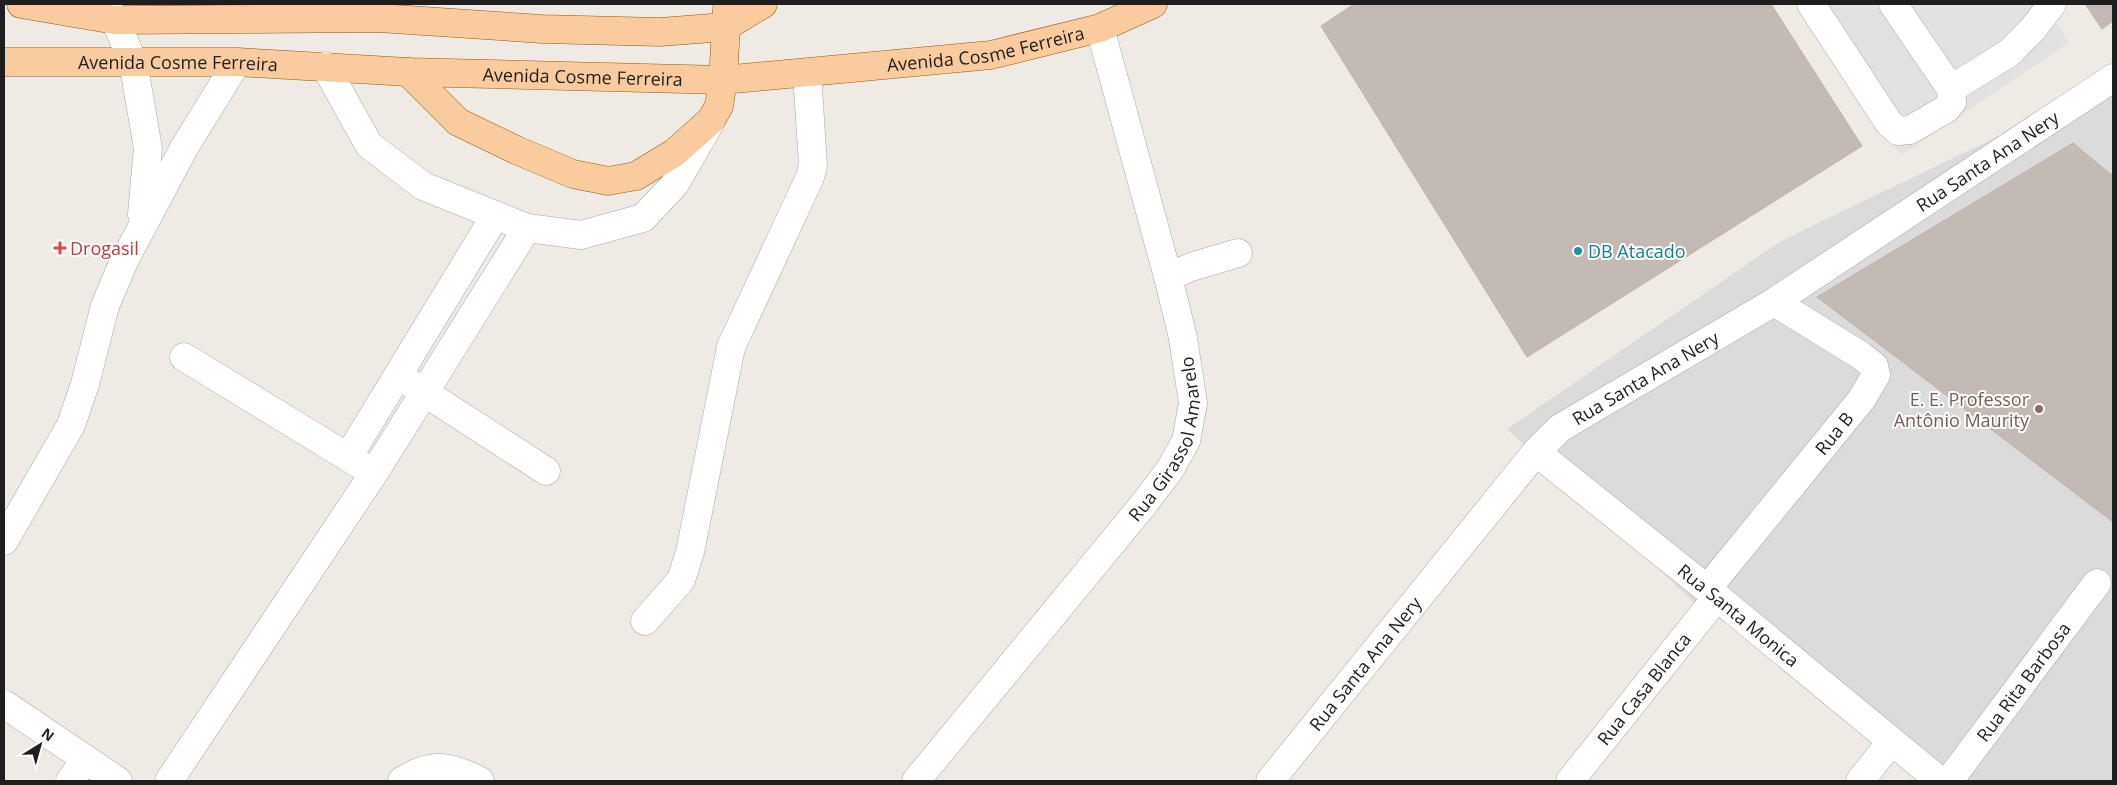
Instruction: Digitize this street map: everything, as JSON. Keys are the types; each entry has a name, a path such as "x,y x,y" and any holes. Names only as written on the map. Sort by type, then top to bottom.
{"main road":[{"path":"22,4 110,12 379,18 542,29 626,32 660,32 763,4"},
{"name":"Avenida Cosme Ferreira","path":"4,62 237,62 408,72 724,80 991,55 1100,28 1153,4"},
{"path":"408,72 458,122 573,174 608,181 636,176 674,153 711,120 719,106 724,80 726,15"}],"street":[{"path":"1811,4 1889,123 1898,131 1910,130 1946,109 1952,102 1950,90 1893,4"},
{"path":"1950,90 2008,53 2032,30 2052,4"},
{"path":"110,12 133,62 148,148 142,224"},
{"name":"Rua Girassol Amarelo","path":"916,781 1143,504 1169,471 1186,441 1193,403 1183,338 1100,28"},
{"path":"4,541 71,425 85,384 105,306 142,224 184,148 237,62"},
{"path":"325,66 369,145 423,186 527,228 581,234 643,218 675,184 711,120"},
{"path":"645,621 681,580 690,552 731,346 810,178 813,165 807,73"},
{"name":"Rua Santa Ana Nery","path":"1270,781 1536,452 1560,428 1774,302 2113,78"},
{"path":"348,457 496,216"},
{"path":"169,781 374,473 527,228"},
{"path":"1168,277 1191,267 1238,253"},
{"name":"Rua B","path":"1712,593 1861,400 1876,375 1874,366 1860,355 1774,302"},
{"path":"184,357 374,473"},
{"path":"398,375 546,470"},
{"name":"Rua Santa Monica","path":"1536,452 1712,593 1940,781"},
{"name":"Rua Rita Barbosa","path":"1949,781 2097,583"},
{"name":"Rua Casa Blanca","path":"1570,781 1712,593"},
{"path":"4,704 77,770 118,781"},
{"path":"1860,781 1891,742"},
{"path":"402,781 422,769 436,767 468,774 480,781"}],"shaded area":[{"path":"1804,4 2044,4 2069,43 1901,155"},
{"path":"2113,81 2113,781 1968,781 1695,603 1507,429 1781,241"}],"building":[{"name":"DB Atacado","path":"1354,4 1771,4 1862,146 1527,357 1321,26"},
{"path":"2085,4 2113,4 2113,21 2102,29"},
{"name":"E. E. Professor Antônio Maurity","path":"2073,143 2113,176 2113,522 1817,297"}],"place":[{"name":"Drogasil","path":"60,248"},
{"name":"DB Atacado","path":"1578,251"},
{"name":"E. E. Professor Antônio Maurity","path":"2039,409"}]}
